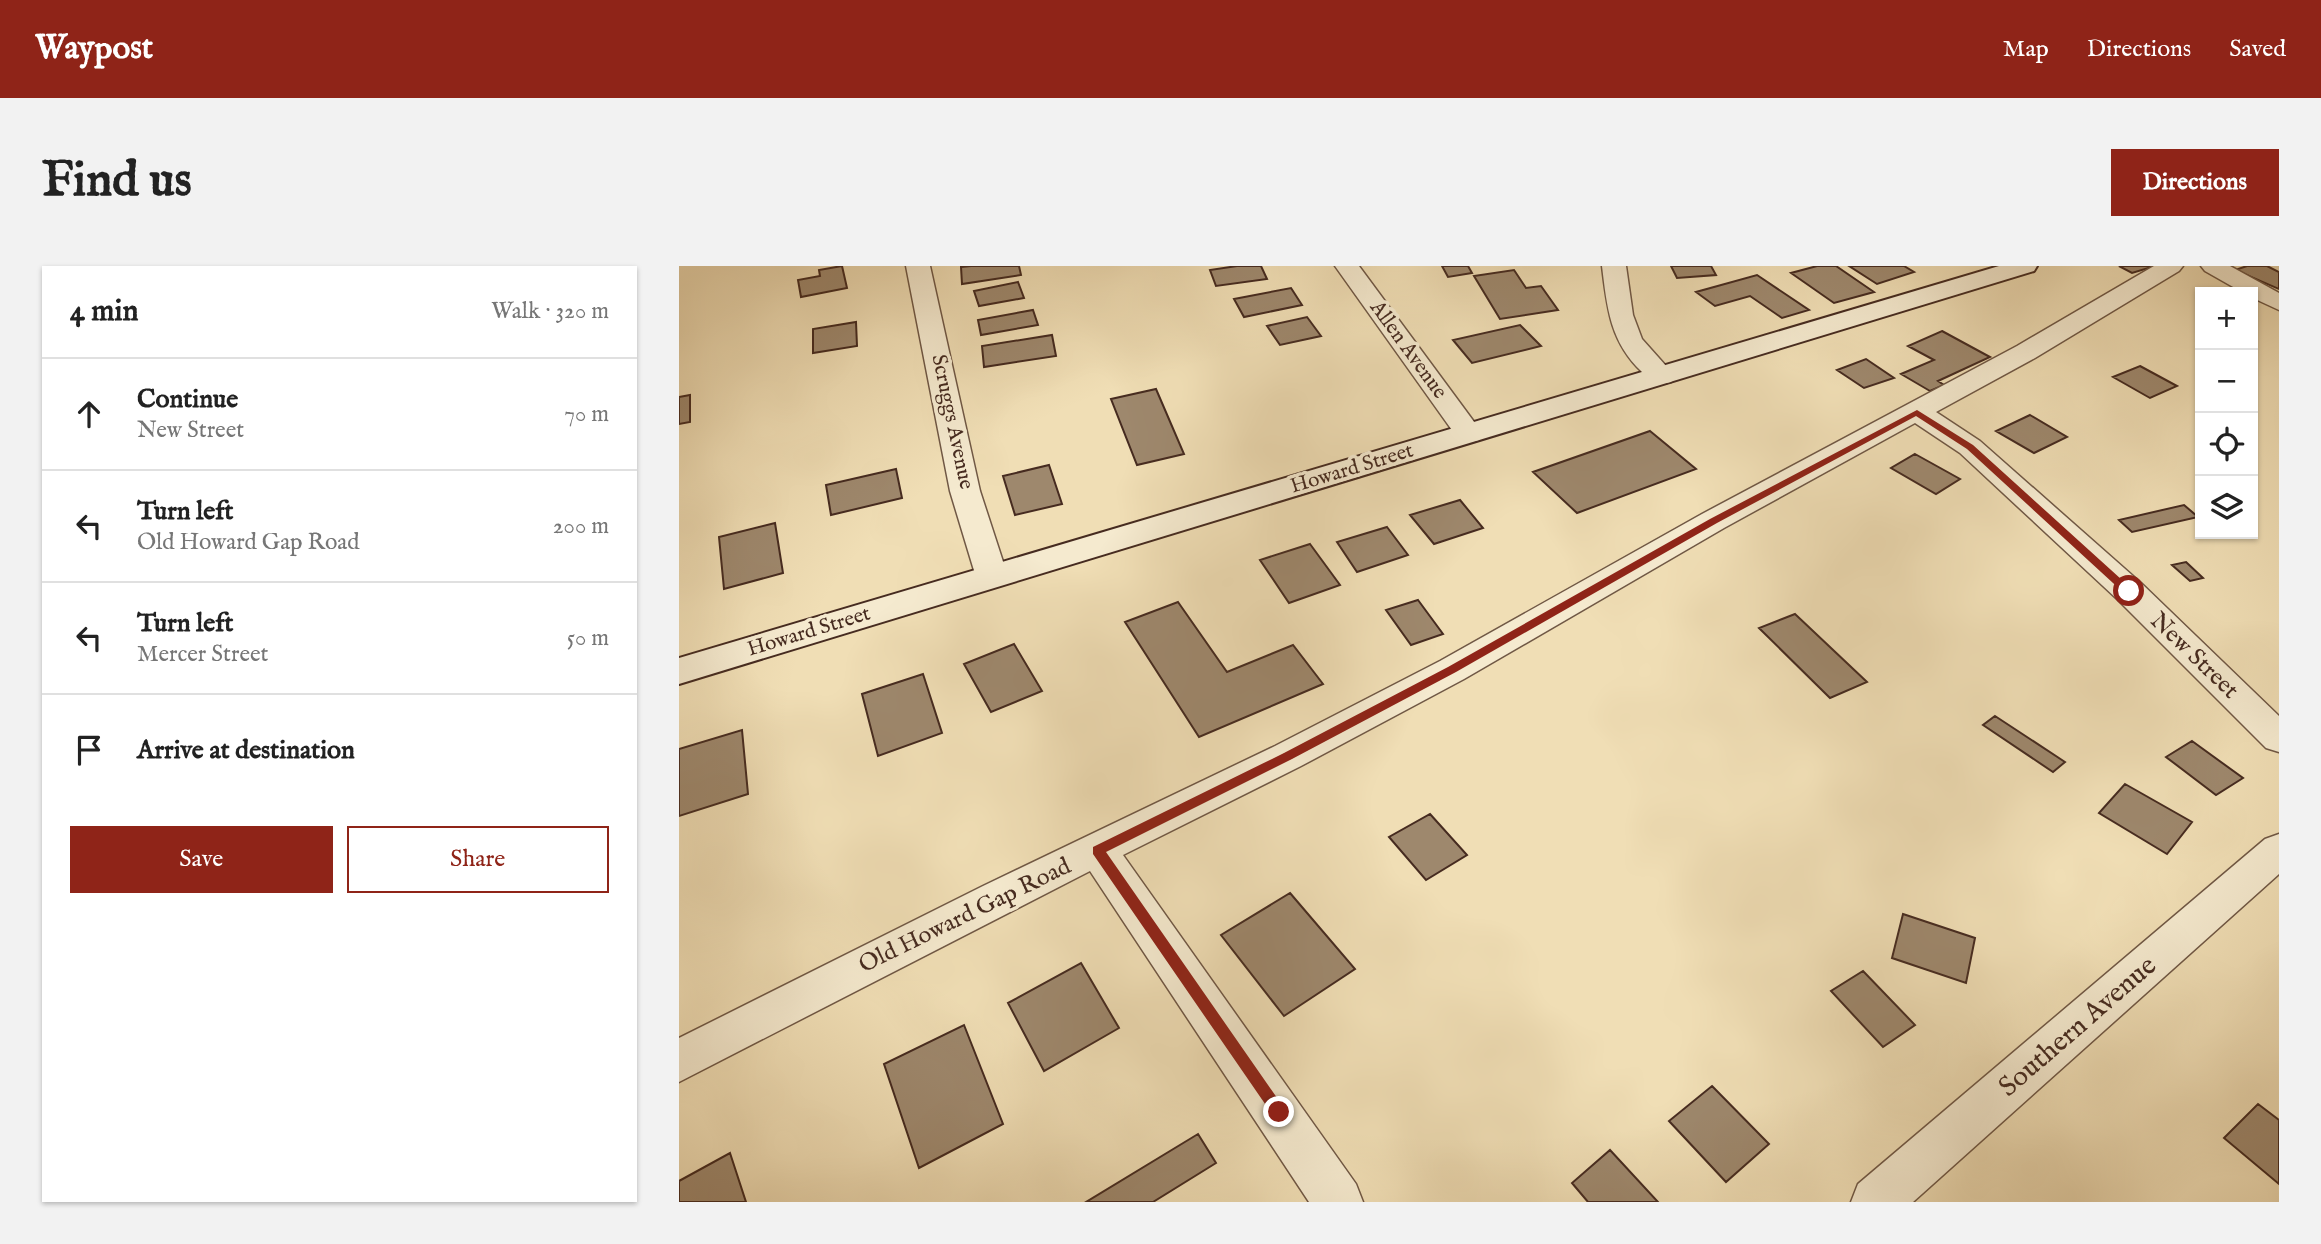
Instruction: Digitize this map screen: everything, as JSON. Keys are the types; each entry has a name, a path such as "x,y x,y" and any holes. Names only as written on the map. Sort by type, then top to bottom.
{"street":[{"name":"Scruggs Avenue","path":"918,266 965,491 992,577"},
{"name":"Allen Avenue","path":"1347,266 1469,434"},
{"path":"1614,266 1623,328 1644,360 1662,376"},
{"name":"Howard Street","path":"679,671 2025,266"},
{"name":"Old Howard Gap Road","path":"679,1061 1288,756 1452,670 1713,521 1917,412 2171,266"},
{"path":"2213,266 2279,303"},
{"name":"New Street","path":"1917,412 1954,435 1980,456 2129,591 2279,738"},
{"path":"1098,850 1338,1202"},
{"name":"Southern Avenue","path":"1876,1202 2279,850"}],"building":[{"path":"842,266 847,288 801,297 798,280 820,276 819,270"},
{"path":"1019,266 1021,275 962,284 961,267"},
{"path":"1261,266 1267,279 1216,286 1210,270"},
{"path":"1442,266 1468,266 1472,273 1448,277"},
{"path":"1671,266 1711,266 1716,275 1677,278"},
{"path":"1817,266 1836,266 1874,292 1834,303 1791,273"},
{"path":"1849,266 1904,266 1914,272 1877,284"},
{"path":"2119,266 2155,266 2132,273"},
{"path":"2247,266 2267,266 2279,272 2279,289 2235,270"},
{"path":"1514,270 1526,288 1541,286 1558,310 1500,319 1474,276"},
{"path":"1757,275 1809,310 1782,318 1750,296 1715,306 1696,292"},
{"path":"1018,282 1024,298 979,306 974,291"},
{"path":"1291,288 1302,305 1244,317 1234,299"},
{"path":"1033,310 1038,325 981,335 978,320"},
{"path":"1307,317 1321,336 1280,345 1267,326"},
{"path":"856,322 857,346 813,353 813,329"},
{"path":"1520,325 1541,346 1472,363 1453,340"},
{"path":"1942,331 1990,357 1938,381 1944,385 1930,391 1901,374 1934,360 1908,346"},
{"path":"1052,335 1056,356 984,367 982,346"},
{"path":"1866,359 1894,378 1864,388 1837,370"},
{"path":"2140,366 2177,386 2150,398 2113,377"},
{"path":"1156,389 1184,454 1137,465 1111,399"},
{"path":"690,395 690,422 679,424 679,397"},
{"path":"2030,415 2067,437 2034,453 1996,431"},
{"path":"1650,431 1696,469 1577,513 1533,472"},
{"path":"1915,454 1960,479 1936,494 1891,468"},
{"path":"1049,465 1062,504 1015,515 1003,476"},
{"path":"896,469 902,498 831,515 826,485"},
{"path":"1460,500 1483,528 1434,544 1410,515"},
{"path":"2184,505 2195,514 2195,518 2132,532 2119,520"},
{"path":"775,523 783,573 724,589 719,537"},
{"path":"1387,527 1408,555 1357,572 1337,542"},
{"path":"1310,544 1340,585 1289,603 1260,560"},
{"path":"2186,562 2203,578 2190,581 2172,565"},
{"path":"1418,600 1443,634 1411,645 1386,610"},
{"path":"1178,602 1227,672 1293,645 1323,684 1199,737 1125,622"},
{"path":"1795,614 1867,682 1830,698 1759,628"},
{"path":"1014,644 1042,691 991,712 964,664"},
{"path":"923,674 942,733 878,756 862,694"},
{"path":"1995,716 2065,762 2053,772 1983,725"},
{"path":"742,730 748,794 679,816 679,749"},
{"path":"2192,741 2243,778 2216,795 2166,757"},
{"path":"2125,784 2192,822 2167,854 2099,813"},
{"path":"1430,814 1467,855 1426,880 1389,837"},
{"path":"1290,893 1355,969 1284,1016 1221,935"},
{"path":"1903,914 1975,938 1966,983 1892,958"},
{"path":"1081,963 1119,1028 1044,1071 1008,1003"},
{"path":"1863,971 1915,1025 1883,1047 1831,991"},
{"path":"964,1025 1003,1124 919,1168 884,1064"},
{"path":"1712,1086 1769,1144 1726,1182 1669,1121"},
{"path":"2258,1104 2279,1120 2279,1184 2224,1138"},
{"path":"1198,1134 1216,1163 1153,1202 1086,1202"},
{"path":"1610,1150 1658,1202 1588,1202 1572,1183"},
{"path":"730,1153 746,1202 679,1202 679,1181"}],"route":[{"path":"1279,1112 1098,850 1288,756 1452,670 1593,592 1713,521 1917,412 1970,447 2129,591"}]}
